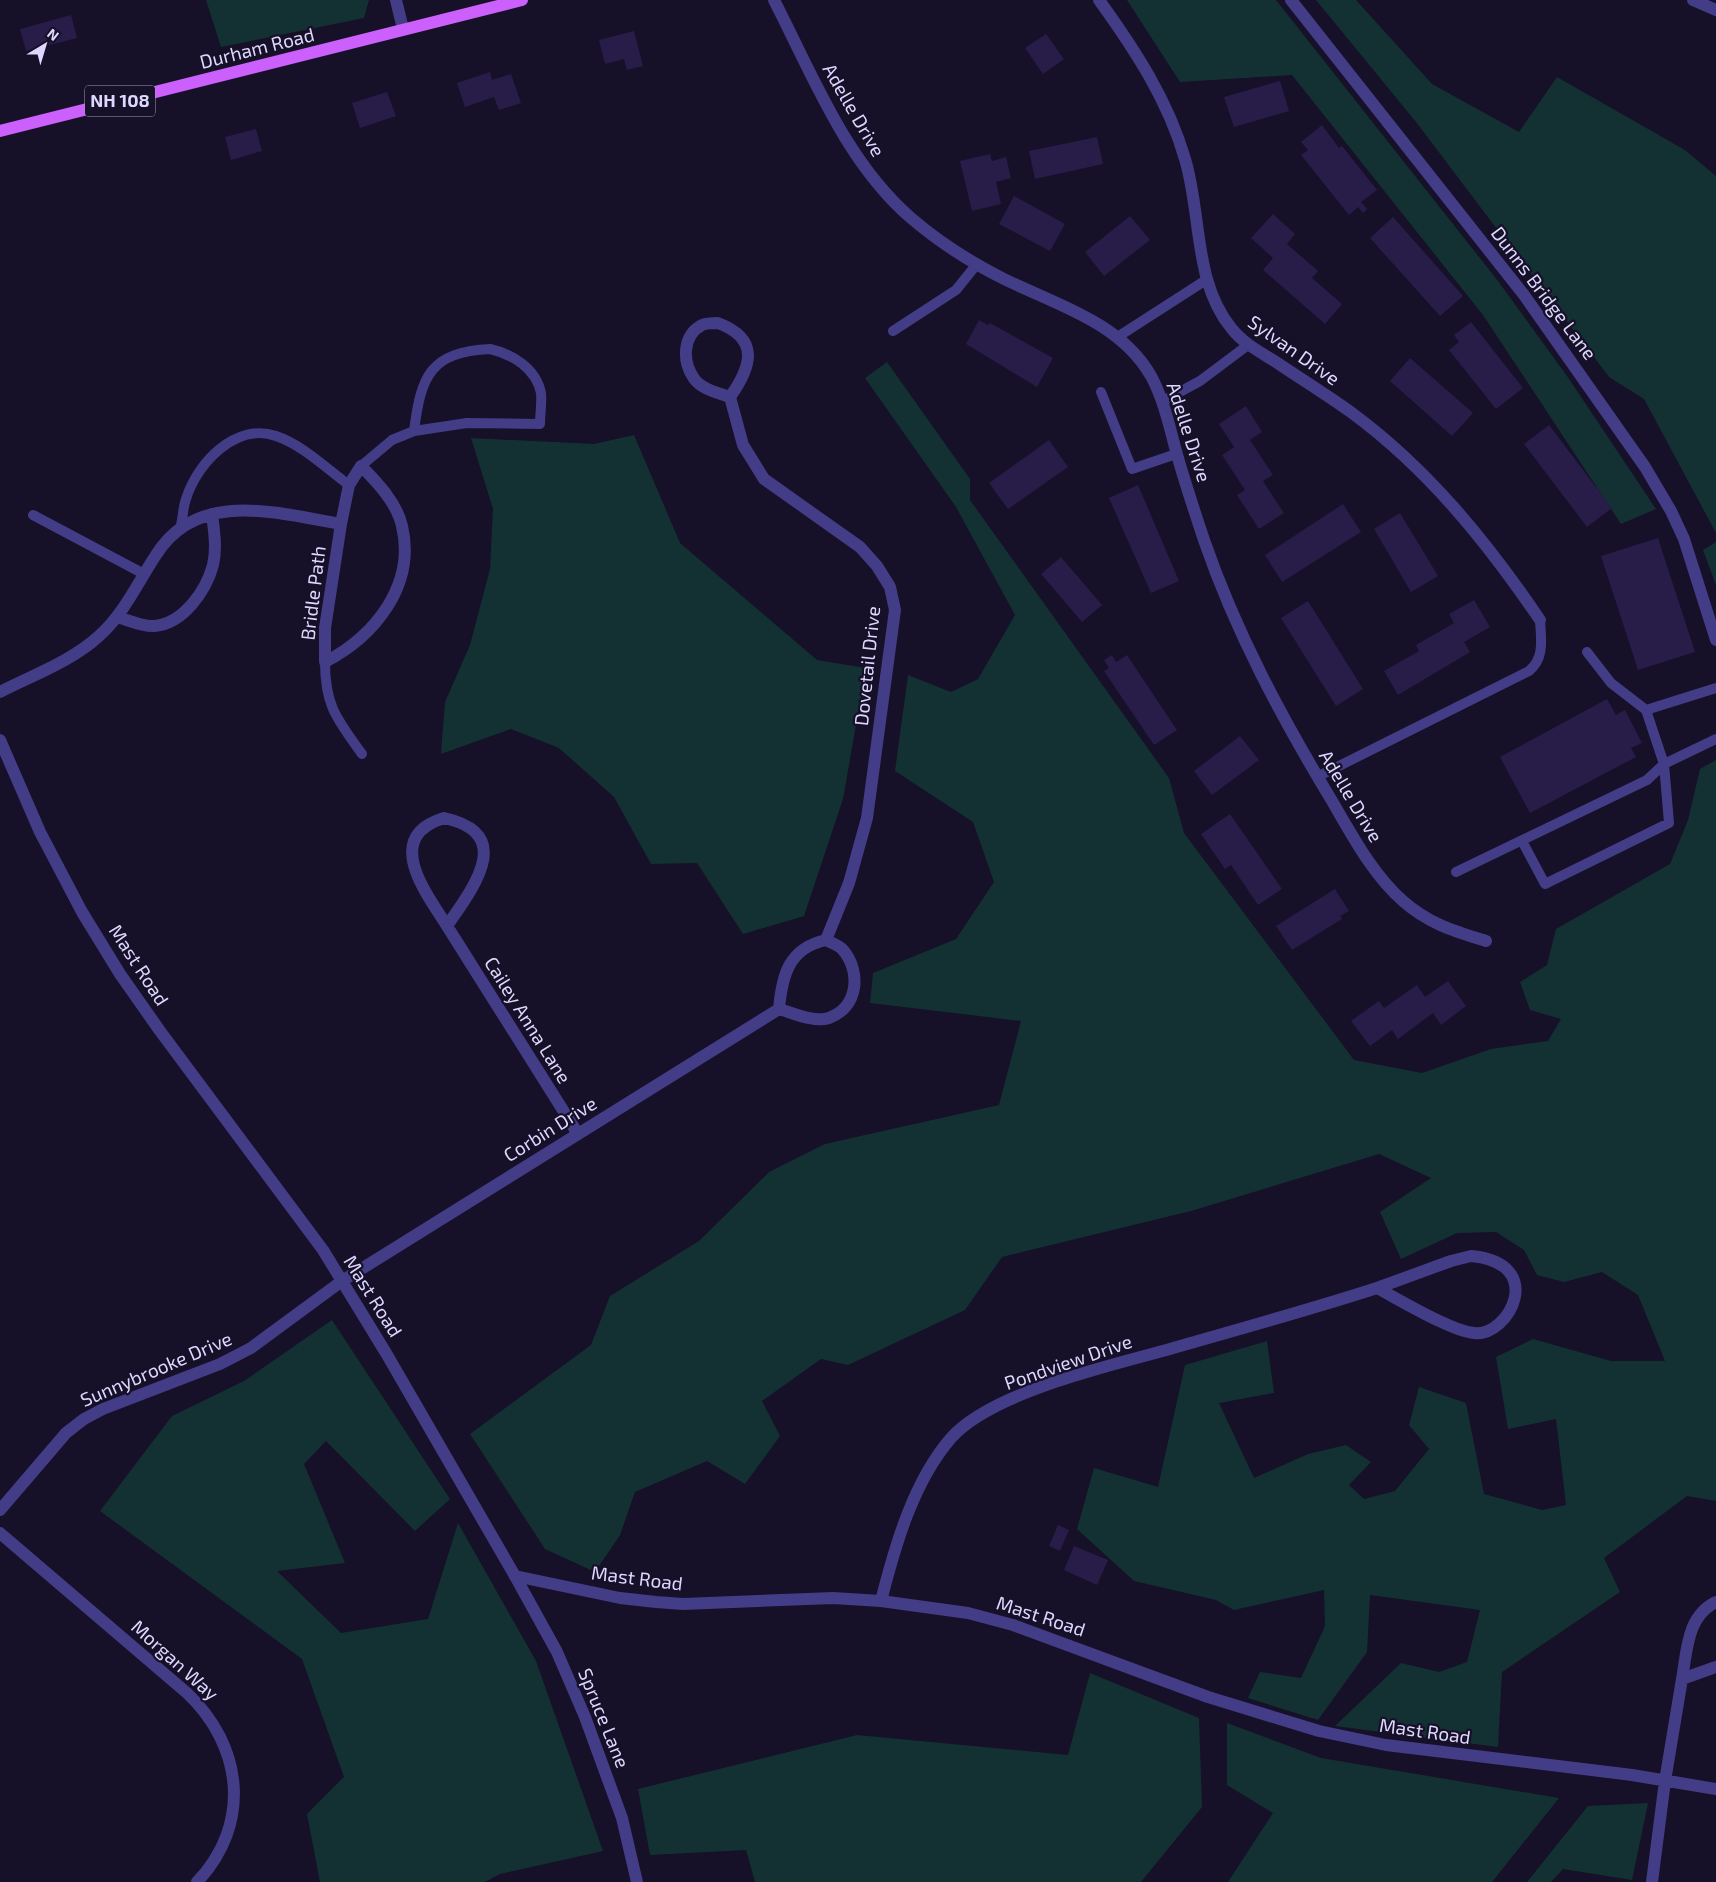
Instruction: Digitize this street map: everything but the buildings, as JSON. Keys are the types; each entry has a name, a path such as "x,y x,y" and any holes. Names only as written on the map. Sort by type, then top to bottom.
{"main road":[{"name":"Durham Road","path":"0,131 522,0"}],"street":[{"path":"396,0 403,29"},
{"name":"Adelle Drive","path":"774,0 846,139 864,167 886,194 912,219 977,264 1099,324 1119,336 1149,373 1163,401 1176,454 1206,545 1240,631 1280,713 1317,777 1357,844 1401,900 1440,927 1486,941"},
{"name":"Sylvan Drive","path":"1098,0 1137,55 1158,90 1173,122 1186,160 1206,280 1211,296 1232,330 1248,345 1352,413 1392,446 1471,525 1494,554 1540,620"},
{"name":"Dunns Bridge Lane","path":"1291,0 1524,295 1645,467 1671,511 1684,538 1716,640"},
{"path":"1693,0 1716,10"},
{"path":"718,323 734,329 746,343 749,361 744,376 730,397 705,388 693,378 686,362 686,347 691,335 703,324 718,323"},
{"name":"Dovetail Drive","path":"730,397 743,445 764,479 860,547 877,566 890,587 895,610 867,818 849,883 826,940"},
{"name":"Bridle Path","path":"361,466 386,496 402,524 405,547 402,570 396,592 383,614 348,650 325,662 325,628 341,524 349,485 361,466"},
{"name":"Bridle Path","path":"0,692 81,650 100,636 117,617 169,537 181,525 212,514 232,511 251,511 341,524"},
{"path":"117,617 153,627 171,622 185,612 202,590 213,565 215,545 212,514"},
{"name":"Mast Road","path":"0,740 58,868 120,974 323,1250 515,1576 620,1598 683,1604 804,1599 881,1601 968,1613 1013,1625 1208,1697 1319,1731 1386,1746 1716,1789"},
{"name":"Cailey Anna Lane","path":"447,926 476,883 484,860 484,844 474,831 460,822 444,818 429,823 418,834 412,848 412,865 419,882 578,1134"},
{"path":"826,940 841,948 852,963 856,981 853,996 841,1009 828,1018 809,1018 779,1009 781,984 790,963 800,952 811,943 826,940"},
{"name":"Corbin Drive","path":"342,1281 779,1009"},
{"name":"Pondview Drive","path":"881,1601 909,1512 920,1486 951,1439 972,1418 1045,1386 1377,1288 1470,1256 1488,1258 1504,1265 1514,1278 1516,1293 1503,1320 1488,1331 1475,1334 1455,1328 1377,1288"},
{"name":"Sunnybrooke Drive","path":"0,1510 66,1433 84,1419 103,1409 212,1368 252,1348 342,1281"},
{"name":"Morgan Way","path":"0,1533 187,1693 214,1723 230,1759 234,1799 226,1839 217,1856 196,1882"},
{"name":"Spruce Lane","path":"515,1576 557,1652 585,1717 622,1818 637,1882"},
{"path":"1652,1882 1665,1781 1690,1630 1704,1607 1716,1602"},
{"path":"1682,1679 1716,1667"}],"lane":[{"path":"893,331 956,290 977,264"},
{"path":"1119,336 1206,280"},
{"path":"1163,401 1200,381 1248,345"},
{"path":"361,466 392,440 414,432 467,423 540,424 541,392 534,376 522,363 508,353 490,348 465,350 449,356 436,366 426,381 418,399 414,432"},
{"path":"1101,392 1132,469 1176,454"},
{"path":"181,525 186,498 197,476 217,452 233,439 247,434 263,432 278,436 349,485"},
{"path":"33,514 144,574"},
{"path":"1317,777 1529,671 1538,664 1540,654 1540,620"},
{"path":"1522,841 1544,884 1669,823 1664,764 1646,710 1611,683 1587,652"},
{"path":"325,662 327,696 332,711 362,754"},
{"path":"1646,710 1716,688"},
{"path":"1456,872 1648,780 1664,764 1716,739"}],"green space":[{"path":"206,0 369,0 364,18 221,47"},
{"path":"1127,0 1276,0 1498,281 1567,376 1656,509 1621,524 1483,315 1292,75 1180,82"},
{"path":"1316,0 1356,0 1432,84 1519,132 1557,77 1685,150 1716,176 1716,533 1644,399 1609,377 1416,122"},
{"path":"887,362 970,479 970,500 1169,778 1184,833 1354,1060 1422,1073 1491,1049 1548,1041 1561,1019 1530,1010 1520,982 1547,965 1556,929 1670,864 1688,820 1700,769 1716,760 1716,1501 1687,1496 1604,1558 1620,1592 1502,1672 1498,1747 1335,1726 1401,1663 1439,1672 1467,1662 1480,1610 1370,1595 1367,1652 1318,1720 1248,1698 1260,1672 1301,1678 1325,1626 1324,1590 1234,1610 1216,1600 1134,1581 1077,1529 1094,1468 1158,1487 1185,1365 1267,1341 1274,1393 1219,1403 1254,1478 1308,1454 1346,1445 1371,1462 1349,1485 1364,1499 1395,1491 1429,1449 1409,1425 1419,1387 1466,1403 1484,1494 1542,1510 1566,1505 1556,1419 1508,1429 1496,1357 1533,1339 1611,1361 1665,1361 1638,1295 1602,1272 1564,1282 1537,1275 1524,1250 1496,1232 1457,1233 1401,1259 1380,1212 1431,1178 1379,1154 1191,1211 1002,1257 965,1310 848,1365 821,1359 762,1401 780,1436 745,1484 707,1461 635,1492 620,1535 595,1572 545,1549 470,1434 591,1345 610,1296 699,1241 769,1172 825,1144 999,1105 1021,1021 870,1003 873,973 956,939 994,882 973,822 895,771 908,675 951,692 978,679 1015,615 956,507 865,378"},
{"path":"634,435 680,543 817,660 866,668 843,799 804,916 743,934 697,863 651,864 614,797 559,748 511,729 441,754 445,702 470,645 490,569 493,509 471,438 594,444"},
{"path":"1716,542 1716,585 1703,550"},
{"path":"332,1320 450,1499 415,1531 326,1441 304,1464 345,1563 277,1571 341,1633 428,1619 458,1523 536,1661 603,1851 500,1874 485,1882 320,1882 307,1814 344,1777 302,1659 100,1511 172,1416 244,1381"},
{"path":"1090,1673 1199,1718 1202,1807 1141,1882 755,1882 746,1850 650,1855 638,1789 857,1735 1068,1755"},
{"path":"1227,1723 1321,1758 1559,1798 1492,1882 1228,1882 1273,1813 1227,1785"},
{"path":"1648,1803 1632,1880 1563,1869 1551,1882 1527,1882 1588,1806"}]}
